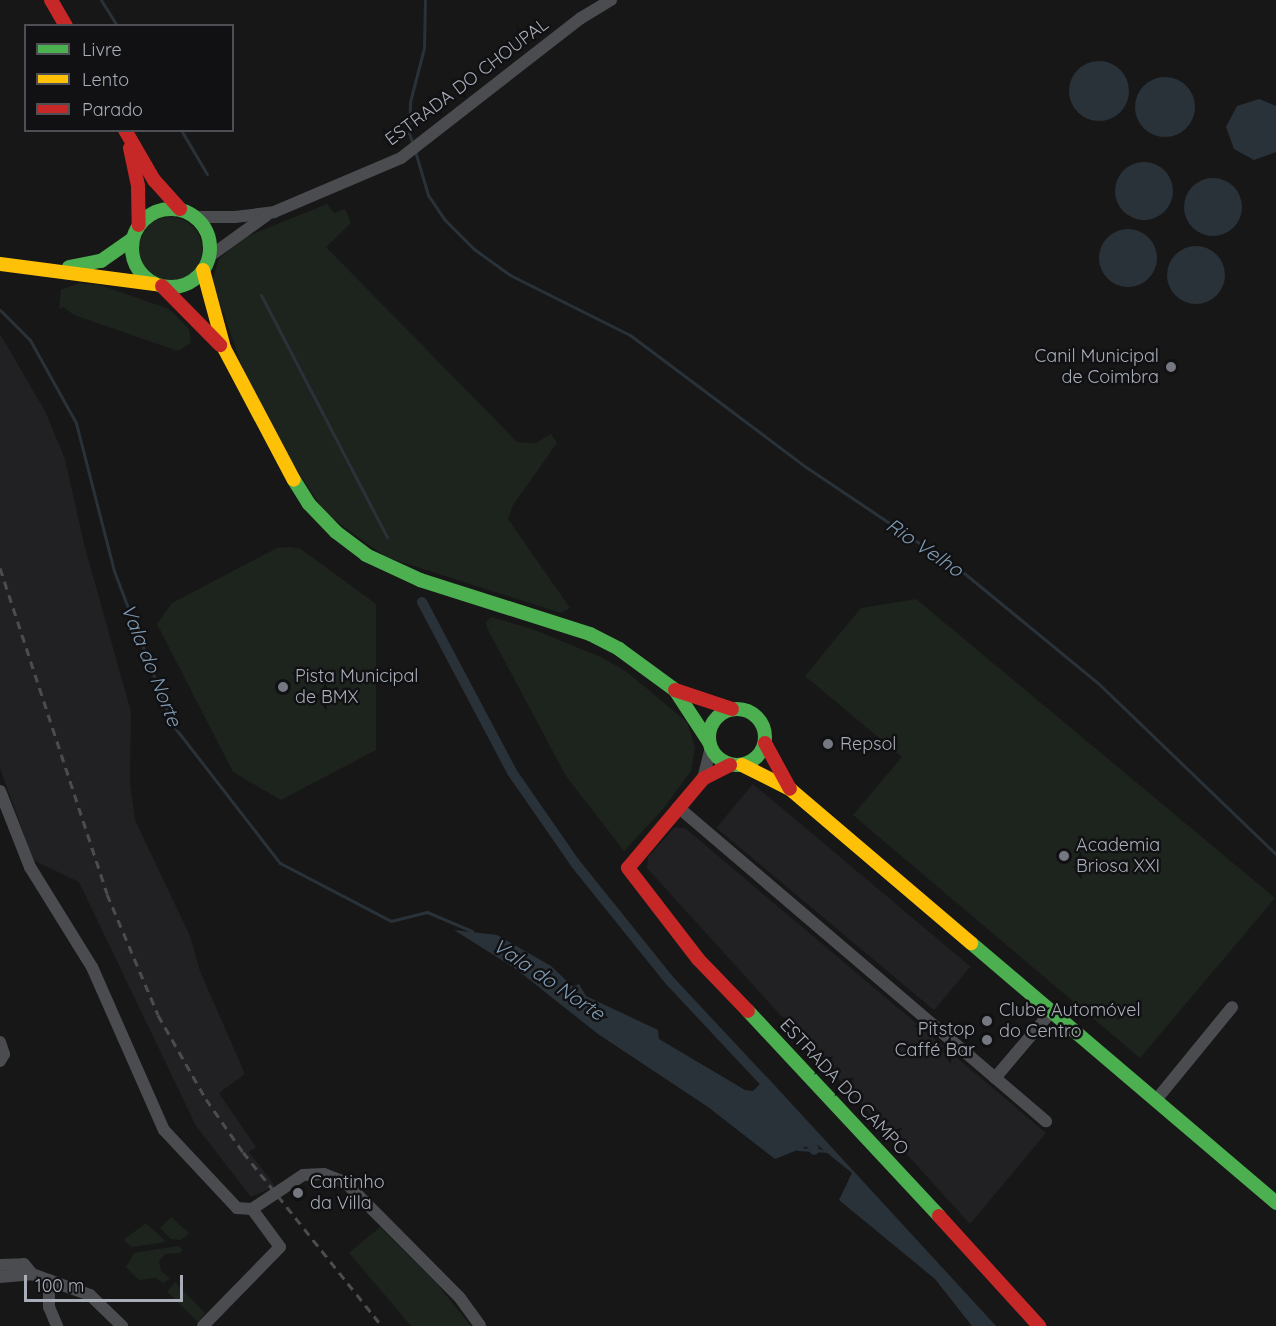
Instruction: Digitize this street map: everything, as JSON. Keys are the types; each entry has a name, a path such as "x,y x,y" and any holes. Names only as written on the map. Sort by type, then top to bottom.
{"main road":[{"path":"51,0 65,24"},
{"path":"0,264 181,286 204,270 210,256 208,235 196,217 180,209 154,180 126,133"},
{"path":"126,133 138,186 139,225"},
{"path":"56,270 101,261 132,239 139,225 152,213 180,209"},
{"path":"132,239 136,266 224,348"},
{"path":"204,270 224,348 287,470 322,519 366,555 420,580 590,634 619,649 675,690 696,717 710,745 736,765 790,789 1276,1203"},
{"path":"675,690 732,710 743,710 758,718 765,732 765,743 790,789"},
{"path":"710,745 717,717 732,710"},
{"path":"678,807 703,779 756,758 765,743"},
{"name":"ESTRADA DO CAMPO","path":"678,807 628,868 699,959 812,1076 1039,1326"}],"street":[{"name":"ESTRADA DO CHOUPAL","path":"210,256 239,232 274,212 401,158 581,18 611,0"},
{"name":"ESTRADA DO CHOUPAL","path":"196,217 274,212"},
{"path":"703,779 710,745"},
{"path":"0,792 30,867 92,967 164,1130 237,1208 252,1209 303,1175 324,1174 345,1182 460,1298 480,1326"},
{"path":"678,807 1046,1121"},
{"path":"1156,1100 1233,1007"},
{"path":"995,1078 1052,1012"},
{"path":"0,1042 4,1054 0,1061"},
{"path":"203,1326 280,1247 252,1209"},
{"path":"0,1265 24,1264 32,1274"},
{"path":"0,1277 32,1274 90,1295 123,1326"},
{"path":"48,1280 49,1307 57,1326"}],"shaded area":[{"path":"327,204 334,213 345,209 351,223 326,247 517,442 536,443 551,434 557,443 513,505 508,519 570,608 561,613 386,557 325,513 294,465 245,375 212,280 219,259 243,238"},
{"path":"164,217 176,217 193,226 200,237 202,249 200,261 193,272 176,281 164,281 152,276 143,267 138,255 138,243 143,231 152,222"},
{"path":"79,283 100,285 169,309 189,329 191,343 178,351 74,315 63,307 59,309 61,290"},
{"path":"0,334 45,411 65,459 84,544 131,712 130,784 135,820 190,936 200,971 245,1074 219,1093 256,1147 249,1152 275,1186 251,1197 196,1126 79,882 33,860 0,768"},
{"name":"Pista Municipal de BMX","path":"277,548 301,549 376,604 376,750 281,800 233,772 157,624 172,603"},
{"name":"Academia Briosa XXI","path":"916,599 1275,898 1140,1058 853,815 902,757 805,676 861,608"},
{"path":"491,617 532,629 601,657 627,672 687,722 695,747 691,771 663,809 624,851 566,776 487,628 486,622"},
{"path":"753,784 971,967 934,1010 716,828"},
{"path":"674,828 685,828 1046,1133 970,1224 647,868 648,857"},
{"path":"171,1217 189,1233 181,1240 171,1239 160,1228"},
{"path":"146,1223 166,1242 132,1247 123,1240"},
{"path":"380,1227 437,1284 471,1326 411,1326 349,1253"},
{"path":"178,1246 183,1249 180,1253 165,1254 159,1261 161,1271 170,1278 164,1283 155,1278 139,1280 126,1267 134,1253"},
{"path":"175,1282 205,1313 198,1322 167,1292"}],"water":[{"path":"1099,61 1111,63 1124,74 1129,91 1127,103 1116,116 1099,121 1087,119 1074,108 1069,91 1071,79 1082,66"},
{"path":"1165,77 1177,79 1190,90 1195,107 1193,119 1182,132 1165,137 1153,135 1140,124 1135,107 1137,95 1148,82"},
{"path":"1259,99 1276,106 1276,152 1254,160 1234,149 1226,127 1237,106"},
{"path":"1144,162 1155,164 1168,175 1173,191 1171,202 1160,215 1144,220 1133,218 1120,207 1115,191 1117,180 1128,167"},
{"path":"1213,178 1224,180 1237,191 1242,207 1240,218 1229,231 1213,236 1202,234 1189,223 1184,207 1186,196 1197,183"},
{"path":"1128,229 1139,231 1152,242 1157,258 1155,269 1144,282 1128,287 1117,285 1104,274 1099,258 1101,247 1112,234"},
{"path":"1196,246 1207,248 1220,259 1225,275 1223,286 1212,299 1196,304 1185,302 1172,291 1167,275 1169,264 1180,251"},
{"path":"454,930 497,935 551,966 573,987 579,984 586,996 658,1030 659,1039 745,1090 753,1091 767,1077 996,1326 972,1326 935,1279 839,1200 852,1173 815,1143 775,1159 708,1107 598,1034 516,969"}],"waterway":[{"path":"101,0 116,24"},
{"path":"413,145 409,133 410,102 424,48 425,0"},
{"path":"182,132 207,174"},
{"name":"Rio Velho","path":"415,151 428,195 444,219 474,249 510,275 630,335 806,467 964,573 1098,683 1276,854"},
{"path":"261,295 387,537"},
{"name":"Vala do Norte","path":"0,310 30,340 76,423 114,571 172,724 280,863 391,921 427,912 472,931"},
{"path":"422,602 512,772 575,863 670,981 771,1089"},
{"path":"805,1132 814,1150"},
{"name":"Vala do Norte","path":"798,1149 828,1151"}],"railway":[{"path":"0,568 107,894 158,1015 206,1099 243,1152 382,1326"}],"traffic: fast":[{"path":"163,209 179,209 193,215 204,226 210,240 210,248 210,256 204,270 193,281 179,287 163,287 149,281 138,270 132,256 132,240 138,226 149,215 163,209"},
{"path":"69,267 101,261 132,239"},
{"path":"294,480 309,504 336,532 366,555 420,580 590,634 619,649 675,690 709,742"},
{"path":"737,709 748,711 757,717 763,726 765,737 763,748 757,757 748,763 737,765 726,763 717,757 711,748 709,737 711,726 717,717 726,711 737,709"},
{"path":"971,943 1276,1203"},
{"path":"748,1011 939,1216"}],"traffic: slow":[{"path":"0,264 155,284"},
{"path":"203,270 224,348 294,480"},
{"path":"742,765 790,789 971,943"}],"traffic: jam":[{"path":"51,0 65,24"},
{"path":"126,132 154,180 180,209"},
{"path":"130,148 138,186 139,225"},
{"path":"162,286 220,345"},
{"path":"675,690 732,709"},
{"path":"765,743 790,789"},
{"path":"730,765 703,779 628,868 698,959 748,1011"},
{"path":"939,1216 1039,1326"}],"place":[{"name":"Canil Municipal de Coimbra","path":"1171,367"},
{"name":"Pista Municipal de BMX","path":"283,687"},
{"name":"Repsol","path":"828,744"},
{"name":"Academia Briosa XXI","path":"1064,856"},
{"name":"Clube Automóvel do Centro","path":"987,1021"},
{"name":"Pitstop Caffé Bar","path":"987,1040"},
{"name":"Cantinho da Villa","path":"298,1193"}]}
